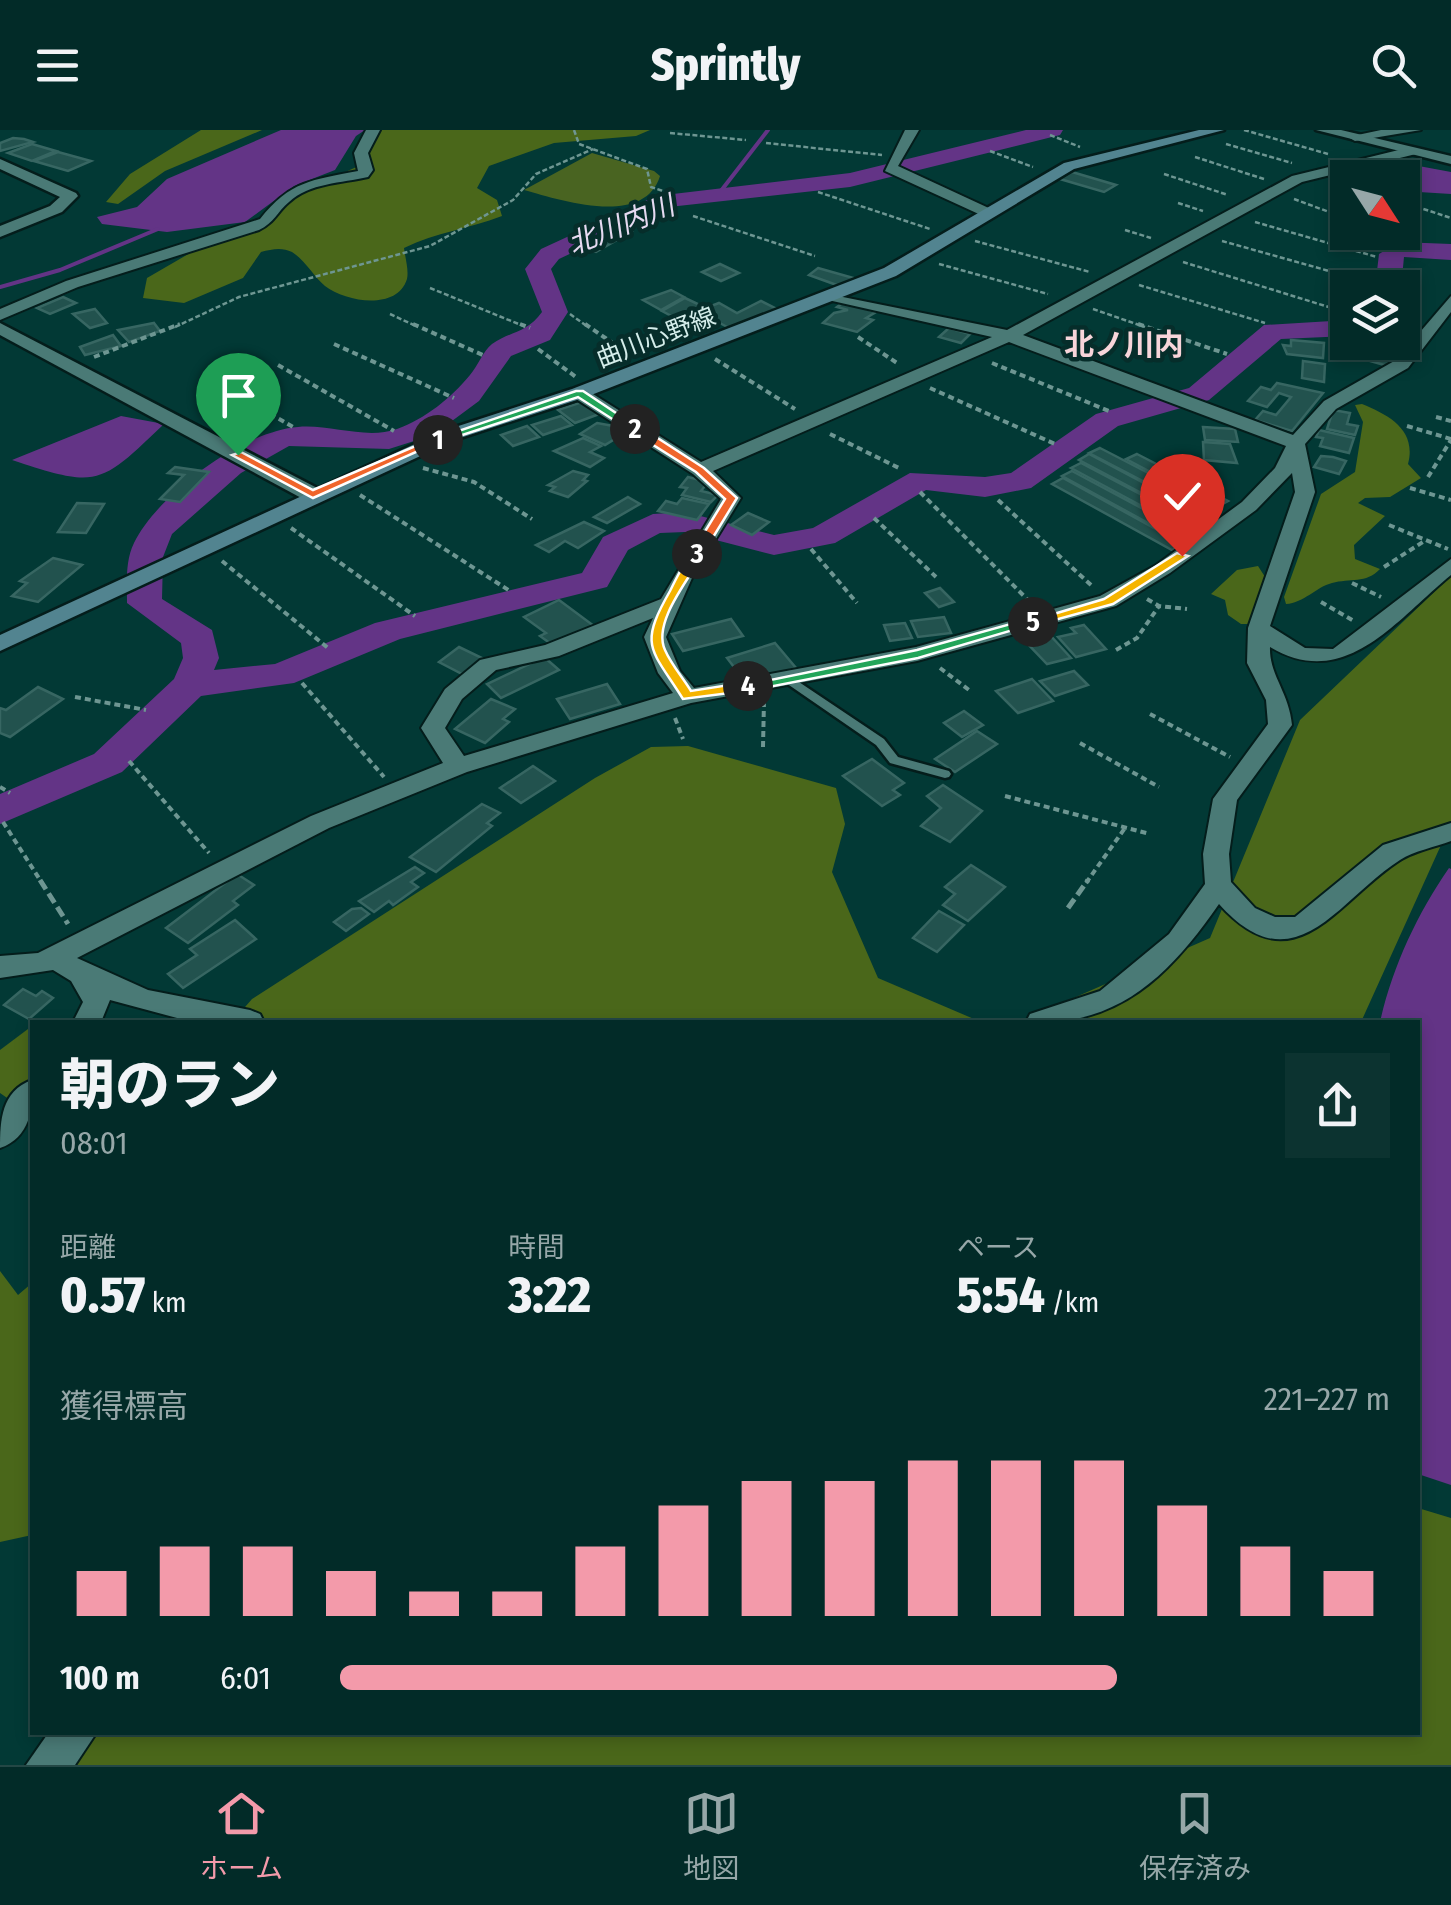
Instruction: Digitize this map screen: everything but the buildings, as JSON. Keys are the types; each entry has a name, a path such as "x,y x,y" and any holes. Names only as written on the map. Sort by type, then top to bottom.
{"main road":[{"name":"曲川心野線","path":"0,644 313,495 450,435 834,297 890,272 1069,166 1222,137"}],"street":[{"path":"0,315 72,284 223,233 254,227 265,222 284,198 306,184 358,177 366,170 361,153 373,130"},
{"path":"912,130 890,168 988,213"},
{"path":"1323,130 1451,160"},
{"path":"1356,137 1414,130"},
{"path":"700,470 1009,336 1297,179 1410,151"},
{"path":"0,162 70,196 56,209 0,232"},
{"path":"834,297 1009,336 1296,443"},
{"path":"0,968 26,967 54,958 320,822 458,766 679,702 918,654 1108,602 1163,569 1248,506 1284,470 1296,443 1330,404 1402,364 1451,301"},
{"path":"0,328 313,495"},
{"path":"582,388 700,470 731,498 668,604 655,638 679,702"},
{"path":"1046,1020 1110,999 1179,942 1218,885 1216,854 1225,799 1280,725 1278,700 1258,662 1259,628 1305,492 1296,443"},
{"path":"1259,628 1283,648 1328,658 1341,654 1451,565"},
{"path":"458,766 433,728 454,694 488,665 551,651 668,604"},
{"path":"1218,885 1245,915 1272,927 1301,927 1392,852 1451,832"},
{"path":"54,958 83,978 149,1002 240,1020"},
{"path":"83,978 97,1002 88,1020"},
{"path":"0,1134 30,1096"},
{"path":"47,1765 74,1735"}],"lane":[{"path":"790,680 880,742 894,760 945,774"}],"path":[{"path":"574,130 580,144 647,168 651,187 664,191"},
{"path":"1244,130 1331,154"},
{"path":"670,133 746,140"},
{"path":"1050,135 1082,147"},
{"path":"1222,137 1294,164"},
{"path":"766,143 885,155"},
{"path":"68,365 137,344 239,297 430,246 513,200 536,174 593,149"},
{"path":"990,150 1045,172"},
{"path":"1195,157 1280,184"},
{"path":"1164,174 1231,196"},
{"path":"818,192 942,234"},
{"path":"1283,196 1330,212"},
{"path":"1420,208 1451,218"},
{"path":"693,216 815,256"},
{"path":"1242,218 1377,257"},
{"path":"1208,237 1330,271"},
{"path":"963,238 1090,272"},
{"path":"1171,258 1330,307"},
{"path":"926,260 1048,294"},
{"path":"1128,282 1265,323"},
{"path":"430,288 530,328"},
{"path":"1084,306 1228,354"},
{"path":"390,314 485,356"},
{"path":"570,314 640,362"},
{"path":"858,337 910,372"},
{"path":"334,344 454,398"},
{"path":"538,349 582,388"},
{"path":"708,354 806,416"},
{"path":"978,357 1109,411"},
{"path":"278,365 394,431"},
{"path":"919,383 1055,444"},
{"path":"218,384 295,428"},
{"path":"1436,417 1451,420"},
{"path":"1407,426 1451,440 1428,477"},
{"path":"816,427 899,468"},
{"path":"1439,459 1451,463"},
{"path":"421,468 474,482 532,519"},
{"path":"350,488 510,590"},
{"path":"1410,488 1451,500"},
{"path":"920,492 1041,612"},
{"path":"998,500 1104,597"},
{"path":"874,518 936,577"},
{"path":"280,521 415,616"},
{"path":"1389,525 1451,550"},
{"path":"1384,566 1426,540"},
{"path":"811,549 857,603"},
{"path":"212,553 328,648"},
{"path":"1352,583 1392,603"},
{"path":"1141,596 1159,606 1186,609"},
{"path":"1321,602 1360,625"},
{"path":"1116,650 1137,638 1159,606"},
{"path":"928,658 970,690"},
{"path":"302,683 386,780"},
{"path":"763,747 764,692"},
{"path":"75,696 146,710"},
{"path":"679,702 683,739"},
{"path":"1150,714 1233,759"},
{"path":"1080,743 1159,787"},
{"path":"128,761 218,863"},
{"path":"0,787 10,793"},
{"path":"1005,796 1150,834"},
{"path":"4,822 75,935"},
{"path":"1068,908 1124,828"}],"green space":[{"path":"201,130 262,130 165,171 118,204 106,202 130,174"},
{"path":"380,130 650,130 636,136 554,143 489,166 477,188 497,200 502,216 404,248 407,279 393,296 370,300 334,292 297,255 273,249 261,252 243,278 184,303 143,298 147,278 197,249 260,223 309,188 361,165"},
{"path":"592,153 660,176 651,192 637,202 619,206 579,204 524,190"},
{"path":"1355,405 1382,413 1405,433 1410,452 1408,464 1421,478 1390,497 1365,498 1358,503 1385,516 1354,545 1355,559 1380,569 1375,574 1326,585 1286,604 1284,597 1321,494 1355,472 1363,422"},
{"path":"1258,566 1267,580 1252,624 1241,624 1228,615 1225,600 1211,594 1237,570"},
{"path":"1451,576 1451,823 1362,1020 1024,1020 1210,938 1300,720"},
{"path":"688,746 836,788 845,824 832,872 878,978 976,1020 234,1020 252,999 595,778 651,747"},
{"path":"30,1028 30,1109 26,1111 0,1093 0,1050"},
{"path":"0,1271 18,1295 30,1285 30,1535 0,1542"},
{"path":"1420,1509 1451,1518 1451,1765 57,1765 86,1735 1420,1735"}],"shaded area":[{"path":"281,130 365,130 356,136 335,170 294,186 245,222 167,232 102,224 97,217 137,207 167,179"},
{"path":"1420,166 1451,172 1451,194 1420,192"},
{"path":"121,416 164,424 111,470 97,476 63,475 12,460"},
{"path":"1451,869 1451,1485 1420,1475 1420,1020 1381,1020 1391,982 1426,904"}],"waterway":[{"path":"717,196 768,130"},
{"name":"北川内川","path":"190,685 201,658 199,638 145,603 148,550 159,529 189,498 267,444 309,435 389,440 423,429 455,408 481,380 500,351 540,334 555,312 538,269 550,254 664,201 850,180 1052,130"},
{"path":"0,287 60,270 158,229"},
{"path":"1390,270 1392,254 1399,249 1451,252"},
{"path":"190,685 281,675 388,631 595,580 615,544 653,524 685,522 774,545 823,536 921,480 985,487 1020,481 1107,420 1199,394 1274,331 1330,329"},
{"name":"北川内川","path":"0,810 108,763 190,685"}],"district":[{"name":"北ノ川内","path":"1124,345"}],"route":[{"path":"238,455 313,495 450,435 579,394 700,470 731,498 681,578 660,618 655,638 669,673 688,696 918,654 1108,602 1182,556"}]}
